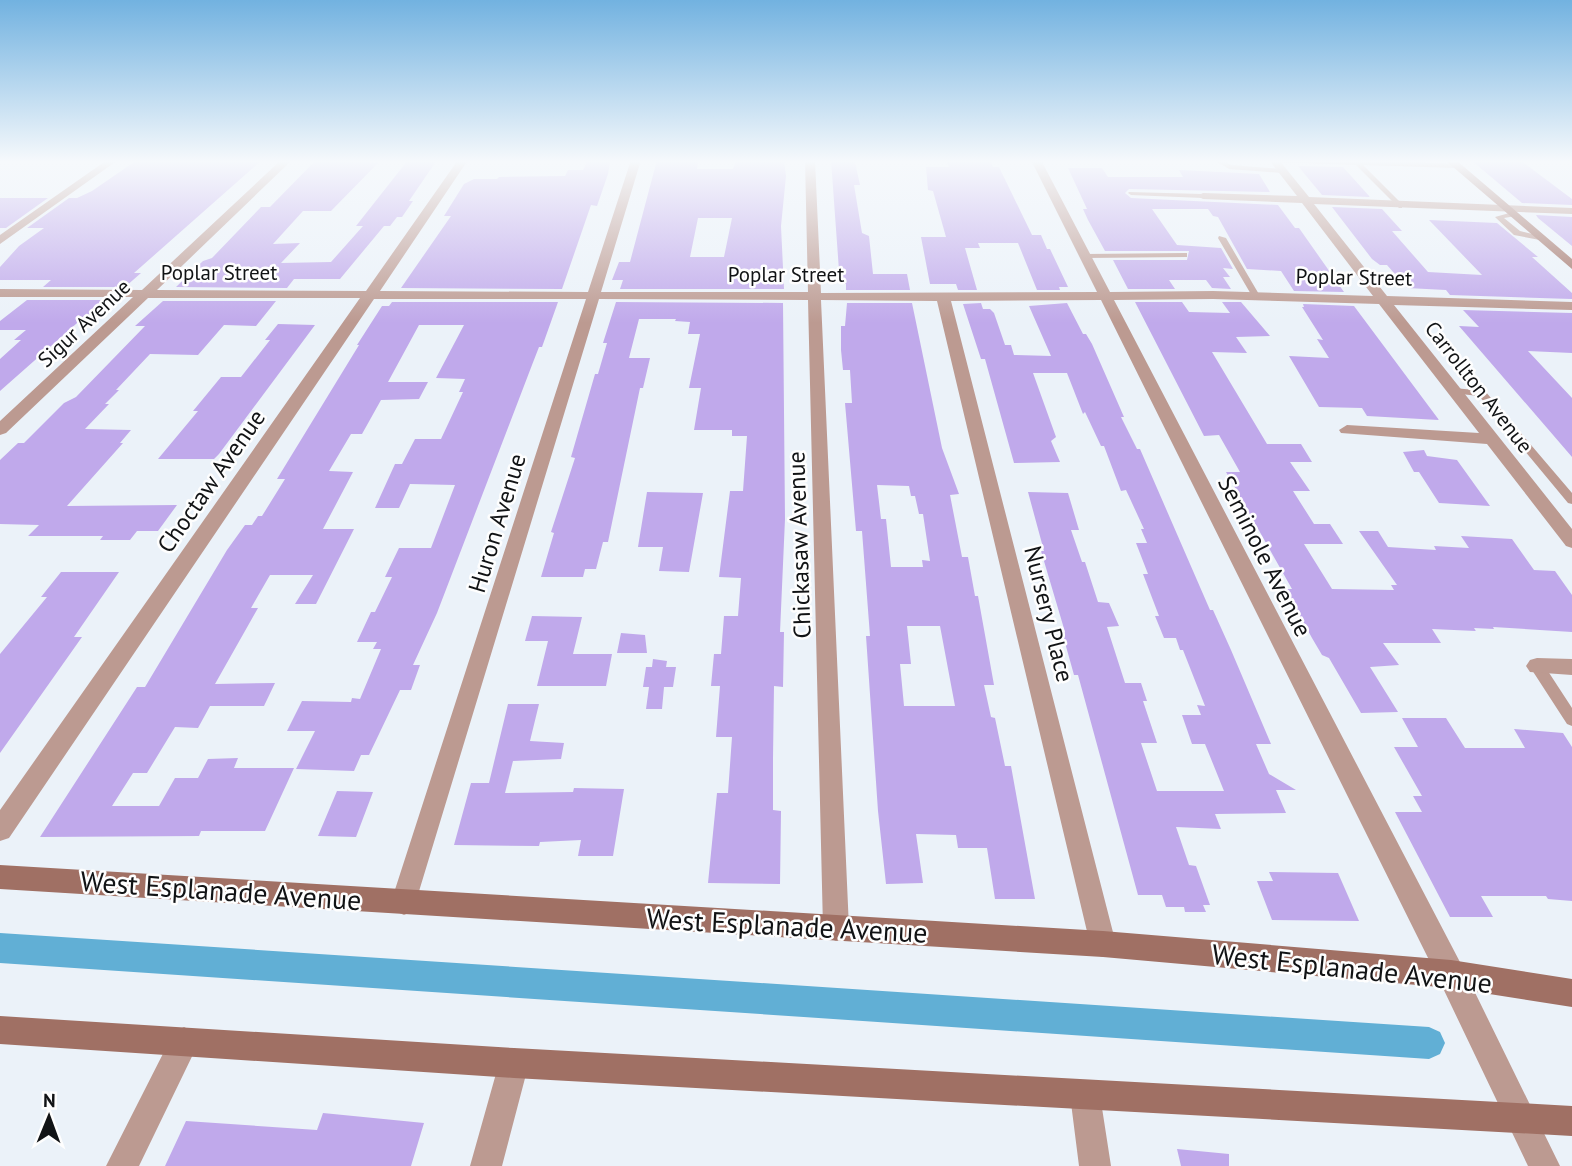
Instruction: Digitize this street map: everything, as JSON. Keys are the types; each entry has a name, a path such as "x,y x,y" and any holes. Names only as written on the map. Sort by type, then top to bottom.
{"main road":[{"path":"1513,214 1572,265"},
{"name":"West Esplanade Avenue","path":"0,877 1103,944 1451,974 1572,993"},
{"path":"0,1030 514,1063 1572,1121"}],"street":[{"path":"0,240 36,214"},
{"name":"Sigur Avenue","path":"0,430 230,214"},
{"name":"Choctaw Avenue","path":"0,831 425,214"},
{"name":"Huron Avenue","path":"404,901 619,214"},
{"name":"Chickasaw Avenue","path":"812,214 836,928"},
{"name":"Seminole Avenue","path":"1064,214 1451,974 1544,1166"},
{"name":"Carrollton Avenue","path":"1317,214 1490,439 1570,537"},
{"name":"Poplar Street","path":"0,293 1256,296 1572,306"},
{"name":"Nursery Place","path":"943,297 1103,944"},
{"path":"1347,430 1490,439"},
{"path":"1537,666 1572,667"},
{"path":"122,1166 184,1042"},
{"path":"486,1166 514,1063"},
{"path":"1085,1094 1096,1166"}],"lane":[{"path":"1222,238 1256,296"},
{"path":"1085,256 1184,255"},
{"path":"1454,391 1482,393 1572,500"},
{"path":"1537,666 1572,720"}],"building":[{"path":"0,214 25,214 6,228 0,228"},
{"path":"46,214 200,214 134,273 141,273 125,287 43,287 51,280 0,280 0,267 19,246 44,228 27,228"},
{"path":"254,214 300,214 273,244 300,243 281,263 331,262 363,226 356,226 365,214 404,214 397,217 390,226 384,226 340,279 294,279 287,288 176,287 203,261 212,258"},
{"path":"588,214 562,289 401,288 451,216 444,216"},
{"path":"643,214 782,214 784,289 620,289 623,280 612,280 619,262 630,262","holes":["698,218 732,218 724,257 690,257"]},
{"path":"835,214 859,214 862,233 869,236 873,274 907,274 910,290 846,290 846,284 840,284"},
{"path":"940,214 1022,214 1032,235 1041,235 1047,249 1050,249 1068,287 1059,287 1060,290 1037,290 1018,243 978,243 980,248 965,248 977,290 958,290 956,284 930,284 921,237 946,237"},
{"path":"1085,214 1156,214 1177,245 1221,248 1233,269 1223,268 1230,277 1223,277 1231,289 1212,288 1206,280 1169,280 1175,289 1128,289 1113,260 1187,260 1189,251 1105,251"},
{"path":"1285,214 1295,228 1299,228 1344,292 1294,291 1281,271 1247,269 1218,217 1213,216"},
{"path":"1338,214 1387,214 1402,231 1392,231 1428,272 1482,275 1429,220 1497,223 1538,257 1532,257 1572,293 1572,299 1450,295 1446,290 1407,288 1387,265 1380,265 1372,259"},
{"path":"1536,215 1572,217 1572,246 1538,218"},
{"path":"27,300 111,300 92,316 85,316 0,391 0,359 21,340 14,340 26,330 0,330 0,321"},
{"path":"163,301 276,301 256,326 224,325 198,355 150,354 116,390 119,390 105,404 109,404 85,429 131,430 120,443 123,443 67,506 177,505 158,531 137,531 130,540 100,540 103,536 28,536 39,525 0,524 0,460 18,443 24,443 64,403 76,397 145,326 135,326"},
{"path":"392,302 558,302 437,613 413,665 420,665 411,690 400,690 369,755 361,755 354,771 296,769 315,731 287,731 302,701 351,702 352,698 360,699 381,649 373,649 377,642 357,642 392,577 385,577 399,548 431,548 455,485 410,484 399,508 375,508 395,464 402,464 415,439 441,439 463,392 459,392 465,379 436,378 464,325 419,325 388,382 428,382 419,399 381,400 362,434 351,434 329,471 353,472 323,529 354,529 316,604 295,604 313,575 270,575 251,608 258,608 215,684 275,683 264,706 210,706 198,728 175,727 147,773 133,773 112,806 159,806 175,778 198,778 208,759 238,758 234,768 294,768 265,831 201,831 199,836 40,837 137,687 145,687 227,550 245,525 252,525 258,516 262,516 285,479 277,479 357,345 382,306 389,306"},
{"path":"616,302 783,303 785,519 780,632 784,632 783,687 774,686 773,758 773,810 781,811 780,884 708,883 717,793 728,793 732,737 716,737 720,686 711,686 714,654 721,654 724,616 738,616 741,578 719,577 730,491 743,491 747,436 732,436 732,430 694,430 701,388 689,388 700,334 688,334 690,322 675,321 676,319 639,319 629,358 650,358 643,388 640,388 608,542 603,542 596,569 585,569 583,577 541,577 554,533 551,532 575,458 571,457 595,374 598,374 607,343 603,343"},
{"path":"1135,302 1182,302 1189,312 1230,313 1222,302 1241,302 1270,336 1236,337 1247,353 1212,352 1267,444 1301,444 1312,462 1290,462 1310,491 1293,491 1314,524 1330,524 1343,544 1304,544 1332,589 1394,590 1391,585 1397,585 1359,531 1378,531 1388,547 1436,550 1434,546 1469,548 1461,536 1512,539 1534,570 1555,571 1572,595 1572,632 1493,627 1494,629 1474,628 1476,631 1432,629 1441,643 1383,643 1399,665 1370,667 1398,712 1361,713 1329,658 1322,655 1312,638 1285,589 1292,589 1226,472 1240,472 1219,435 1204,436"},
{"path":"847,303 912,303 942,448 959,494 950,495 962,557 968,557 975,596 978,596 994,685 984,685 991,717 995,718 1005,766 1011,766 1035,899 995,899 987,848 958,848 956,835 916,834 923,883 886,884 878,811 866,636 870,636 862,531 856,531 845,403 852,403 850,370 843,370 841,350 841,326 845,326","holes":["877,485 909,486 911,496 915,496 919,514 923,514 930,561 922,560 923,567 891,567 886,519 881,519","907,626 940,626 955,706 904,706 900,664 911,664"]},
{"path":"981,303 983,309 990,309 994,313 1005,345 1011,345 1014,355 1051,356 1029,306 1067,303 1083,334 1086,334 1092,344 1124,417 1121,417 1137,449 1140,449 1210,610 1213,610 1231,650 1271,744 1256,744 1269,774 1296,790 1276,790 1286,813 1215,814 1221,829 1176,827 1189,865 1196,866 1210,905 1203,905 1206,912 1185,912 1184,907 1166,907 1162,895 1138,895 1078,675 1074,675 1062,632 1065,632 1041,551 1044,551 1028,492 1068,493 1079,530 1071,530 1082,562 1085,562 1098,602 1109,603 1119,626 1107,627 1125,683 1141,683 1147,701 1143,701 1157,743 1141,743 1157,791 1224,791 1205,744 1192,744 1182,715 1201,715 1197,705 1205,706 1183,650 1180,650 1176,638 1164,638 1155,616 1159,616 1143,574 1148,574 1136,543 1147,543 1141,529 1144,529 1126,490 1121,491 1104,446 1101,446 1085,412 1083,414 1067,373 1033,373 1056,437 1051,441 1060,462 1014,463 985,359 981,359 963,304"},
{"path":"1303,304 1354,306 1439,420 1367,416 1362,408 1319,407 1289,356 1329,358 1317,339 1323,340 1302,307"},
{"path":"1463,310 1572,313 1572,353 1528,351 1572,398 1572,457 1459,326 1479,327"},
{"path":"278,324 315,325 219,454 214,459 158,459 198,411 193,411 221,377 241,377 270,340 265,340"},
{"path":"1424,450 1427,456 1457,460 1490,506 1439,503 1419,472 1414,472 1403,452"},
{"path":"647,492 703,493 689,572 659,571 663,547 638,547"},
{"path":"61,572 119,572 74,637 82,637 0,753 0,654 47,597 41,597"},
{"path":"532,616 582,617 573,654 612,654 606,686 537,686 548,641 525,641"},
{"path":"621,633 645,635 647,653 617,653"},
{"path":"653,659 667,661 666,667 676,667 673,687 664,687 662,709 646,709 649,687 643,687 646,667 652,667"},
{"path":"508,704 539,704 530,741 564,743 561,759 513,761 505,793 573,792 574,788 624,789 613,856 578,856 581,840 540,842 539,846 454,845 471,783 489,783"},
{"path":"1402,718 1446,718 1465,748 1525,748 1514,729 1563,733 1572,747 1572,901 1548,899 1546,896 1481,896 1493,917 1450,917 1395,812 1422,812 1413,796 1422,796 1394,747 1418,747"},
{"path":"337,791 373,792 356,837 318,836"},
{"path":"1269,872 1338,873 1359,921 1272,920 1257,881 1273,881"},
{"path":"323,1113 424,1123 411,1166 165,1166 186,1121 317,1130"},
{"path":"1177,1149 1229,1154 1229,1166 1181,1166"}],"waterway":[{"path":"0,948 1429,1043"}]}
